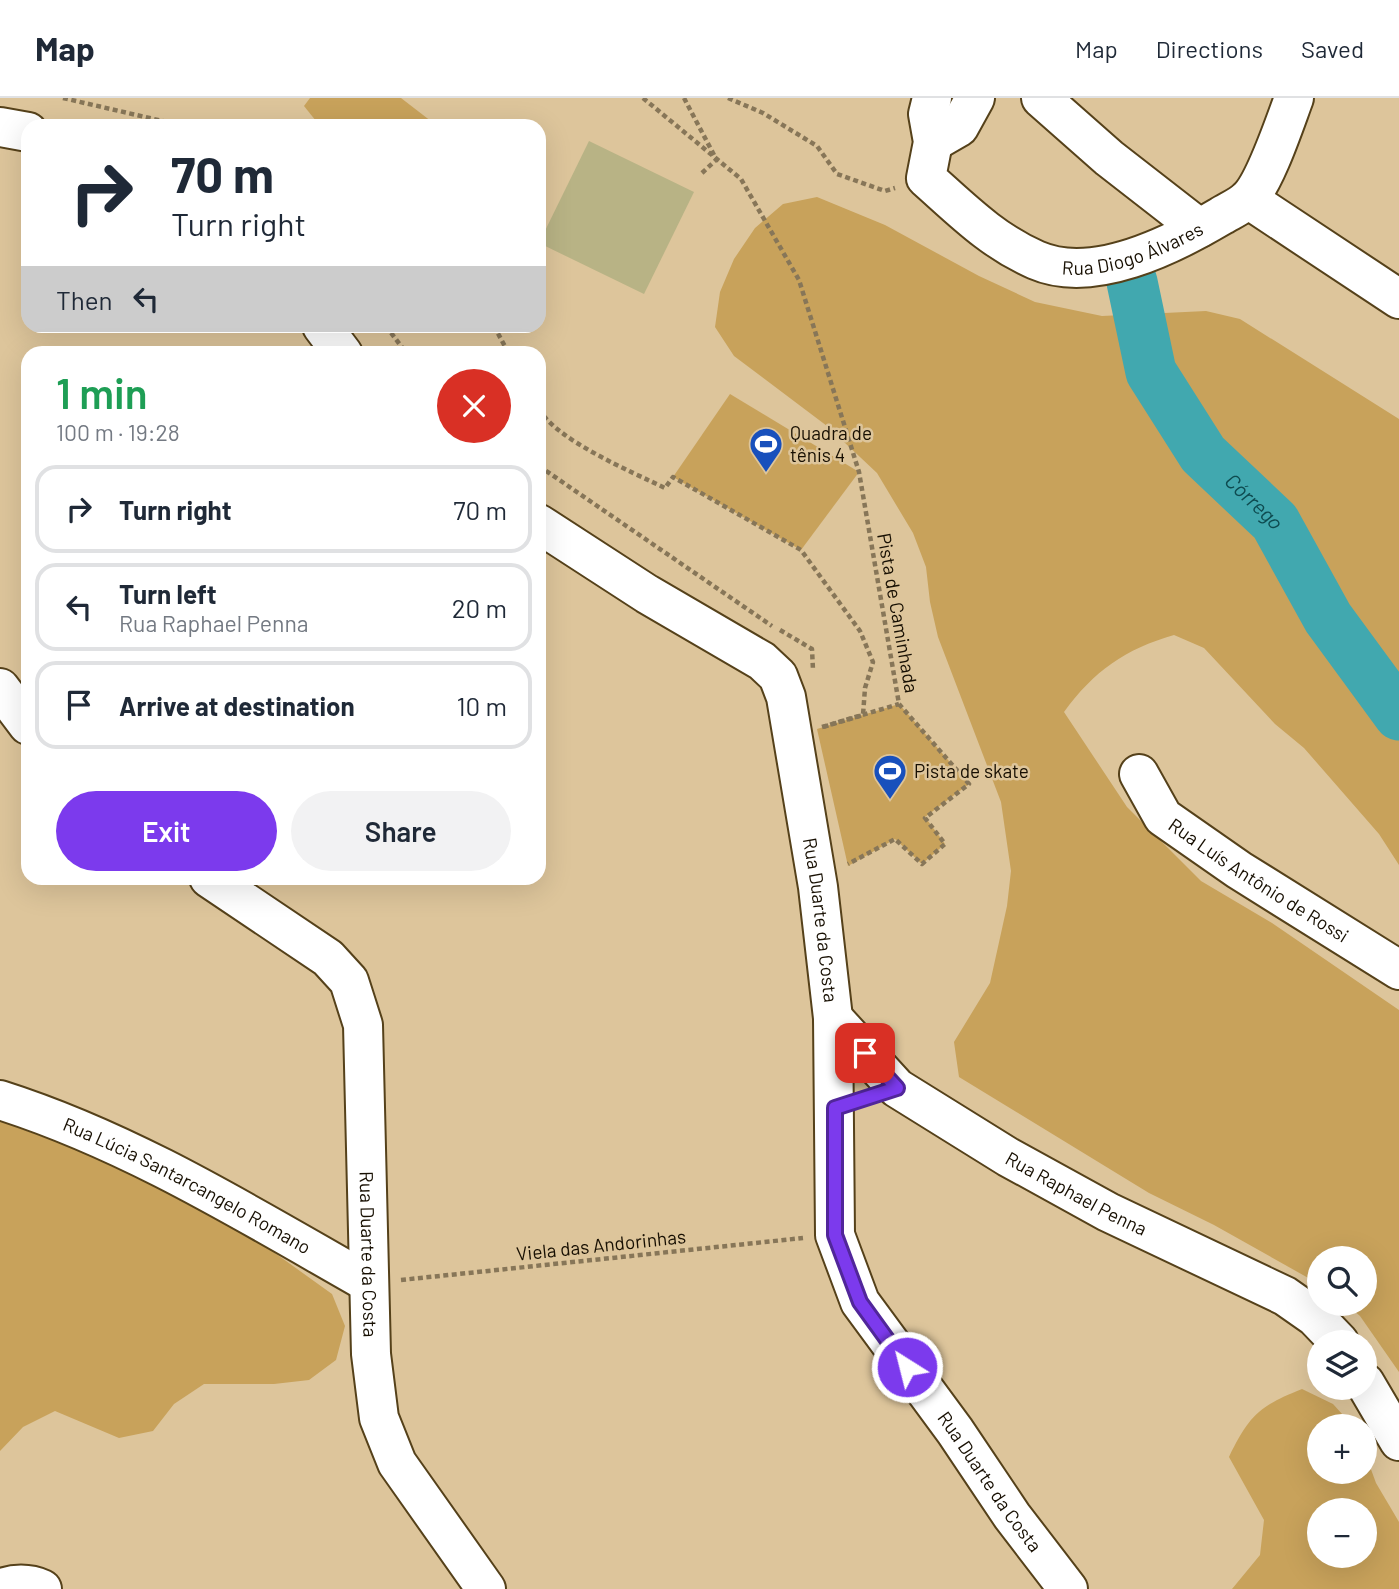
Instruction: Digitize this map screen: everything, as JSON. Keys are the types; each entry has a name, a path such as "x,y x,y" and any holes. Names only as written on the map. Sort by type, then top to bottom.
{"street":[{"path":"929,160 928,114 932,98"},
{"path":"929,160 959,127 975,98"},
{"path":"1041,98 1109,158 1199,228"},
{"path":"1294,98 1277,146 1248,199 1399,299"},
{"path":"0,127 21,131"},
{"name":"Rua Diogo Álvares","path":"929,160 989,235 1038,261 1076,268 1138,257 1199,228 1248,199"},
{"name":"Rua Duarte da Costa","path":"546,529 646,594 762,661 778,676 786,697 818,887 833,1018 835,1235 860,1302 955,1431 1012,1516 1068,1589"},
{"path":"0,688 21,716"},
{"name":"Rua Luís Antônio de Rossi","path":"1139,774 1163,817 1239,870 1399,970"},
{"name":"Rua Duarte da Costa","path":"219,885 328,958 349,981 363,1025 369,1283 372,1354 379,1418 397,1463 486,1589"},
{"name":"Rua Raphael Penna","path":"833,1018 897,1088 1008,1157 1108,1212 1285,1296 1315,1317 1327,1330"},
{"path":"835,1108 897,1088"},
{"name":"Rua Lúcia Santarcangelo Romano","path":"0,1100 85,1130 181,1176 369,1283"},
{"path":"1375,1400 1399,1441"},
{"path":"0,1589 8,1585 33,1585 42,1589"}],"path":[{"path":"63,98 154,119"},
{"name":"Pista de Caminhada","path":"643,98 741,179 799,280 859,472 899,704 969,784 925,818 945,844 922,864 895,839 848,866 845,853"},
{"path":"684,98 717,159 702,173"},
{"path":"728,98 763,113 817,146 837,174 886,191 929,160"},
{"path":"546,420 589,450 665,488 673,477 801,550 860,631 873,662 864,688 863,715 817,729"},
{"path":"546,471 811,649 813,676"},
{"path":"817,729 899,704"},
{"path":"816,715 817,729"},
{"name":"Viela das Andorinhas","path":"369,1283 835,1235"}],"shaded area":[{"path":"310,98 401,98 428,119 314,119 304,106"},
{"path":"817,197 885,225 979,276 1035,302 1102,316 1206,311 1240,319 1399,419 1399,865 1379,834 1304,748 1275,724 1204,648 1174,635 1140,647 1099,673 1064,712 1127,807 1201,881 1272,923 1399,1010 1399,1372 1377,1340 1377,1330 1370,1330 1360,1316 1377,1316 1377,1246 1307,1246 1307,1277 1214,1225 1149,1193 959,1077 954,1042 990,983 1007,906 1011,871 1001,802 938,637 926,567 913,533 877,473 827,426 734,356 715,327 720,292 734,259 755,228 783,204"},
{"name":"Quadra de tênis 4","path":"730,394 859,472 801,550 673,477"},
{"name":"Pista de skate","path":"899,704 969,784 925,817 945,844 922,864 895,839 848,866 817,729"},
{"path":"0,1121 125,1167 247,1233 332,1294 345,1326 336,1360 309,1380 274,1384 204,1384 174,1404 153,1431 119,1438 55,1411 23,1427 0,1451"},
{"path":"1302,1389 1307,1391 1307,1400 1325,1400 1342,1414 1307,1414 1307,1484 1377,1484 1399,1522 1399,1589 1232,1589 1260,1555 1264,1520 1229,1457 1250,1422 1275,1401"}],"building":[{"path":"589,141 694,192 644,294 546,246 546,229"}],"waterway":[{"name":"Córrego","path":"1132,282 1151,372 1203,454 1275,522 1328,618 1399,715"}],"place":[{"name":"Quadra de tênis 4","path":"766,474"},
{"name":"Pista de skate","path":"890,801"}],"route":[{"path":"865,1053 897,1088 835,1108 835,1235 860,1302 907,1367"}]}
